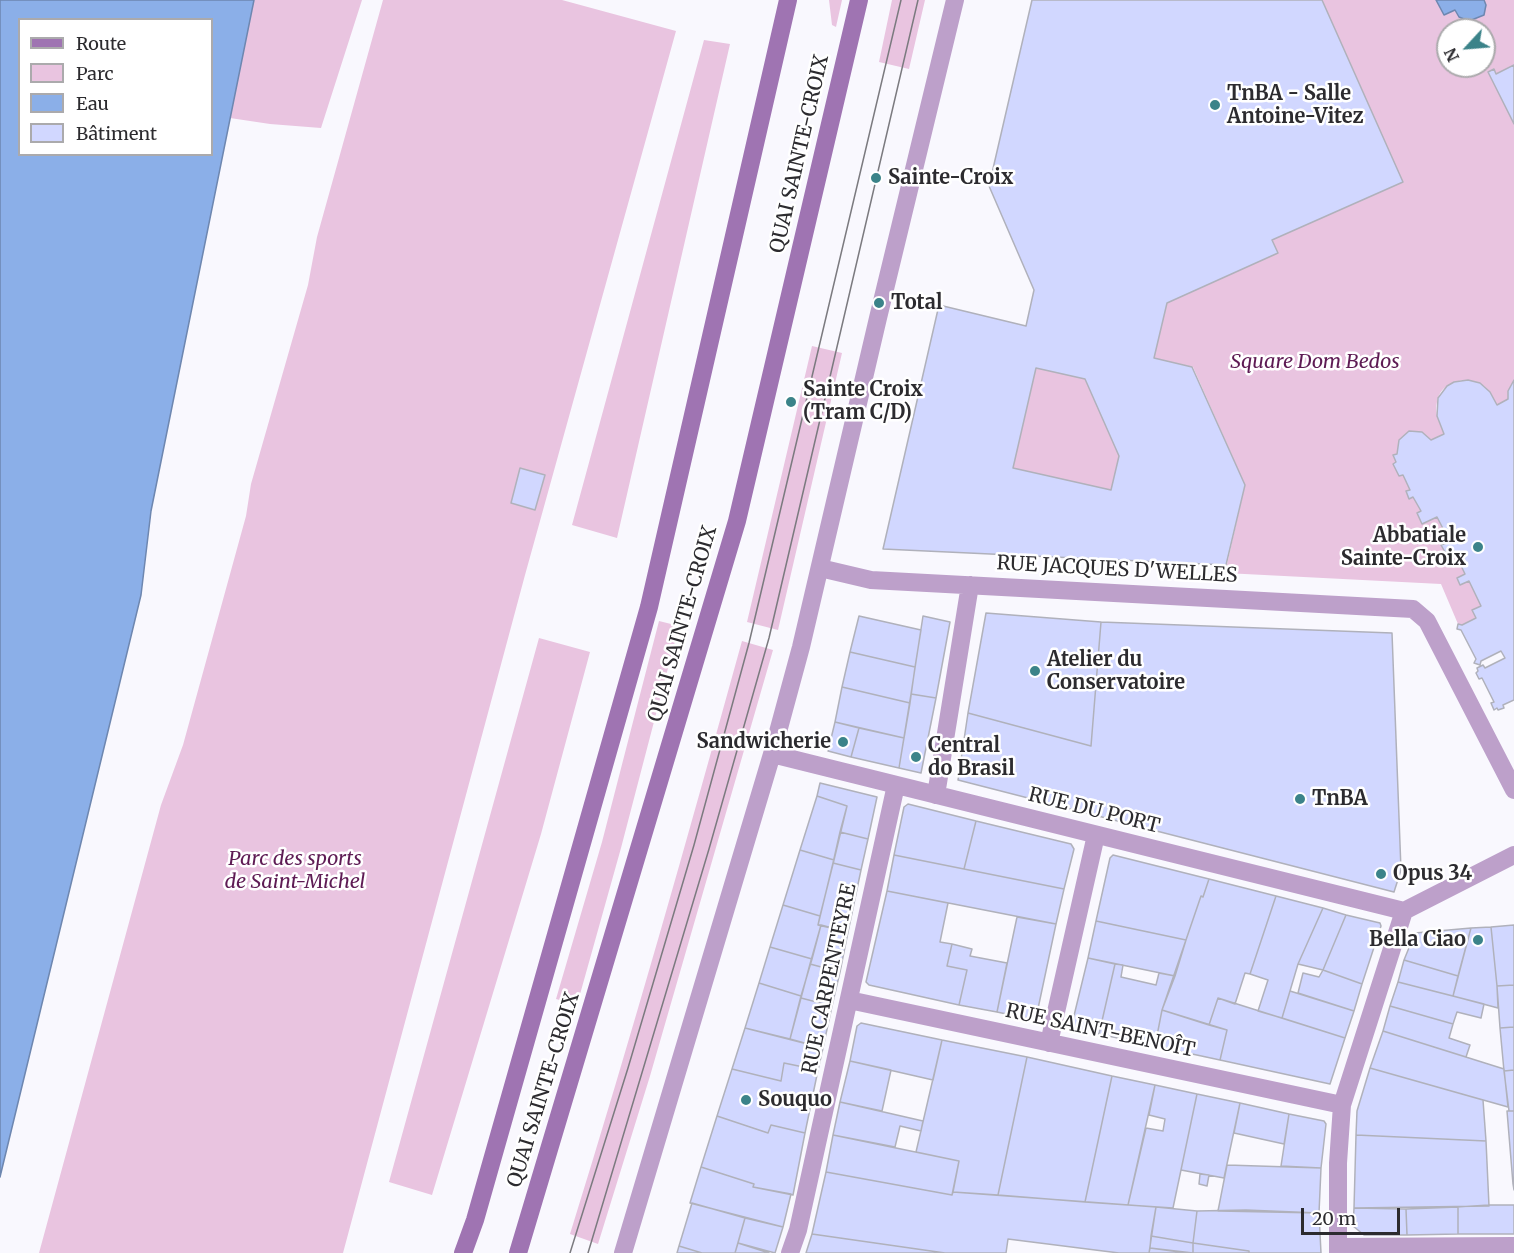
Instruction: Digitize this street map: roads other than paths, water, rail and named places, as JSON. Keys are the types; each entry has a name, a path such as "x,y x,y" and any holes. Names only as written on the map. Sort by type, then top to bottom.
{"main road":[{"name":"QUAI SAINTE-CROIX","path":"463,1253 475,1220 649,607 788,0"},
{"name":"QUAI SAINTE-CROIX","path":"518,1253 737,521 859,0"}],"street":[{"path":"623,1253 772,754 820,568 955,0"},
{"name":"RUE JACQUES D'WELLES","path":"820,568 871,580 1413,609 1427,621 1514,790"},
{"path":"936,795 970,585"},
{"name":"RUE DU PORT","path":"772,754 1404,911"},
{"name":"RUE CARPENTEYRE","path":"790,1253 798,1230 896,785"},
{"path":"1049,1043 1096,835"},
{"path":"1514,855 1404,911 1342,1105 1338,1163 1338,1250 1514,1246"},
{"name":"RUE SAINT-BENOÎT","path":"849,1000 1342,1105"}],"water":[{"path":"0,0 254,0 151,511 141,595 0,1177"},
{"path":"1436,0 1484,0 1486,5 1484,15 1476,18 1462,18 1455,10 1444,15"}],"tram line":[{"path":"570,1253 694,845 749,643 901,0"},
{"path":"588,1253 709,849 769,638 918,0"}],"place":[{"name":"TnBA - Salle Antoine-Vitez","path":"1215,105"},
{"name":"Sainte-Croix","path":"876,178"},
{"name":"Total","path":"879,303"},
{"name":"Sainte Croix (Tram C/D)","path":"791,402"},
{"name":"Abbatiale Sainte-Croix","path":"1478,547"},
{"name":"Atelier du Conservatoire","path":"1035,671"},
{"name":"Sandwicherie","path":"843,742"},
{"name":"Central do Brasil","path":"916,757"},
{"name":"TnBA","path":"1300,799"},
{"name":"Opus 34","path":"1381,874"},
{"name":"Bella Ciao","path":"1478,940"},
{"name":"Souquo","path":"746,1100"}],"park label":[{"name":"Square Dom Bedos","path":"1315,362"},
{"name":"Parc des sports de Saint-Michel","path":"295,870"}]}
